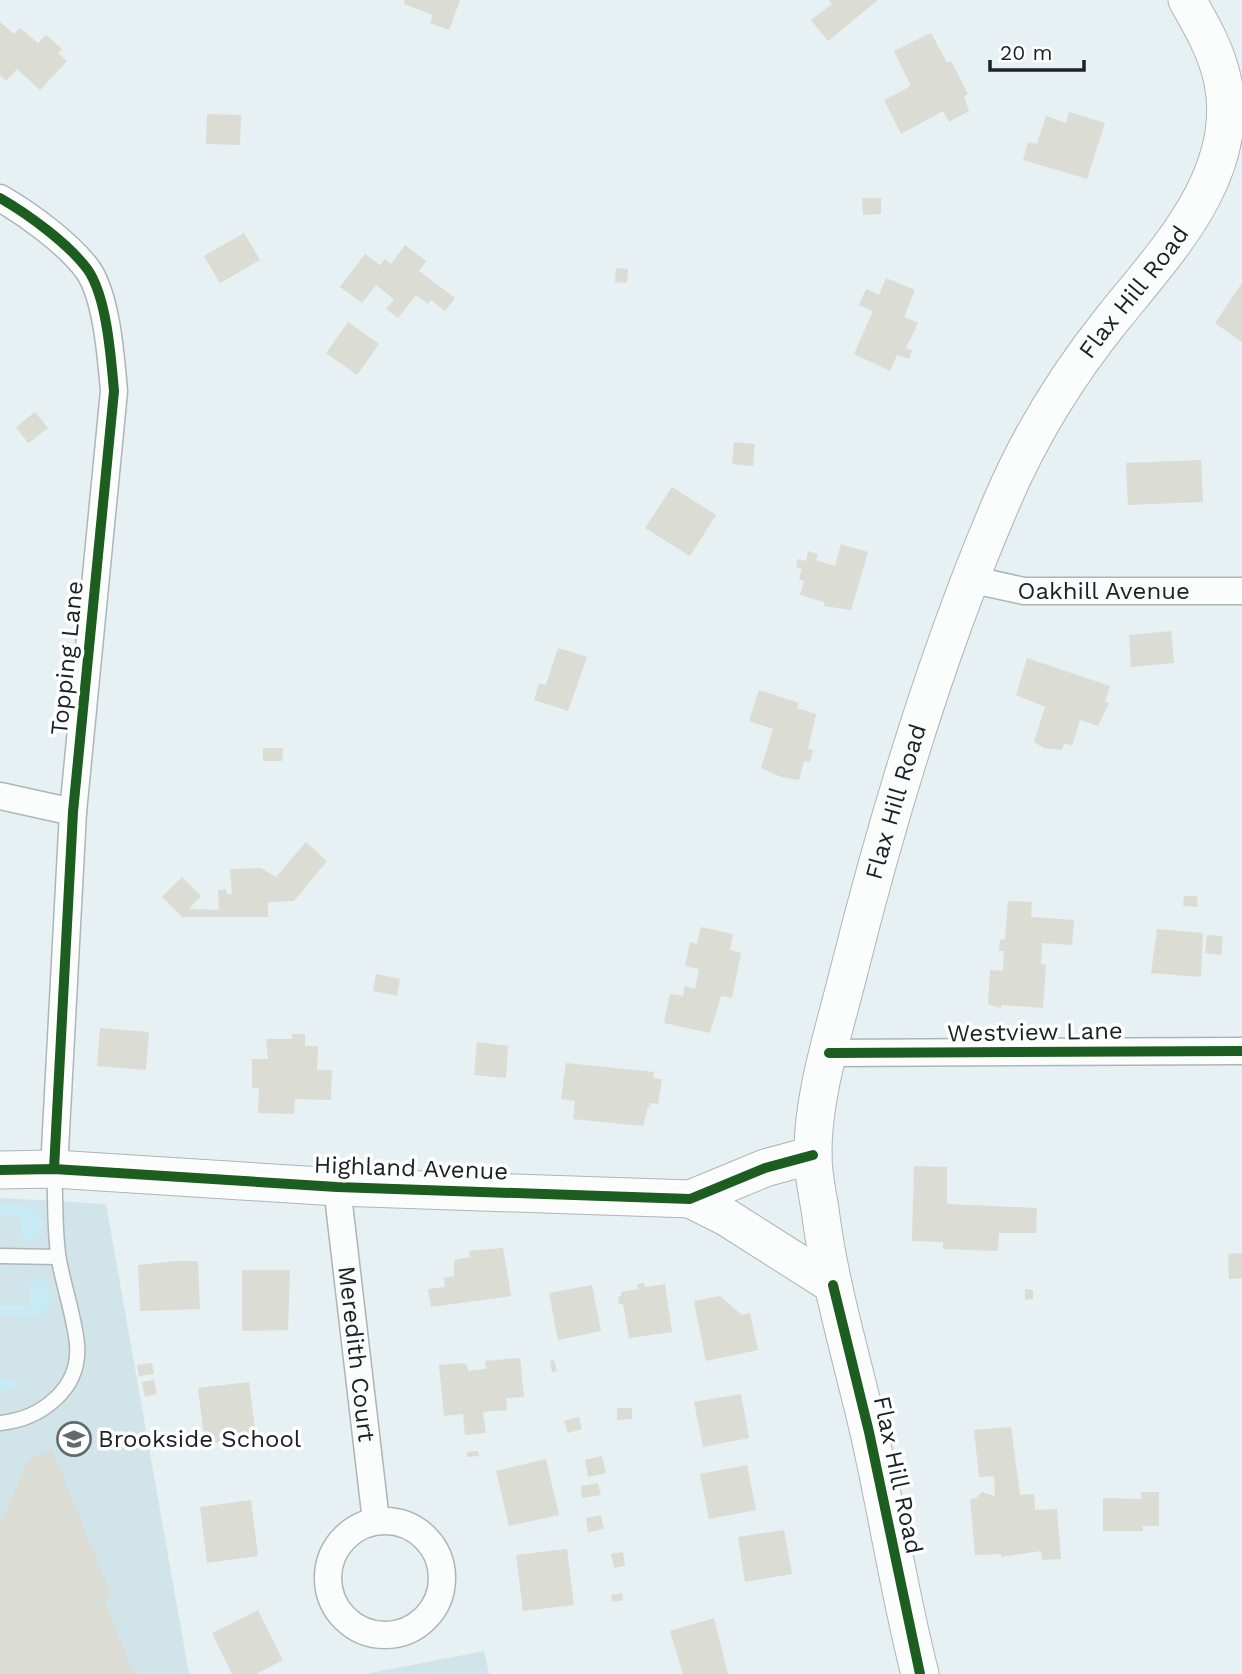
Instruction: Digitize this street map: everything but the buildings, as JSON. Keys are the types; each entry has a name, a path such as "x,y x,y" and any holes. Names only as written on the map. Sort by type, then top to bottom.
{"main road":[{"name":"Flax Hill Road","path":"920,1674 869,1432 825,1251 813,1155 828,1053 879,853 969,579 1020,458 1055,400 1188,223 1219,156 1224,128 1223,82 1208,37 1187,0"},
{"name":"Highland Avenue","path":"0,1170 54,1169 337,1187 690,1199 765,1168 813,1155"},
{"name":"Highland Avenue","path":"690,1199 726,1217 833,1285"}],"street":[{"name":"Topping Lane","path":"0,198 31,216 89,271 109,330 114,391 73,812 54,1169"},
{"name":"Oakhill Avenue","path":"969,579 1024,591 1242,591"},
{"path":"0,796 73,812"},
{"name":"Westview Lane","path":"828,1053 1242,1051"},
{"name":"Meredith Court","path":"337,1187 376,1521"},
{"path":"376,1521 396,1522 414,1529 434,1550 443,1579 439,1599 428,1616 413,1628 394,1635 374,1635 356,1628 336,1606 327,1577 332,1558 342,1541 357,1528 376,1521"}],"lane":[{"path":"0,1423 38,1412 58,1397 70,1380 77,1345 58,1257 54,1169"},
{"path":"0,1256 58,1257"}],"shaded area":[{"name":"Brookside School","path":"0,1198 106,1204 189,1674 0,1674"},
{"path":"0,1203 35,1206 43,1223 38,1235 29,1241 22,1240 19,1217 0,1216"},
{"path":"37,1278 44,1280 50,1290 50,1300 45,1310 31,1317 0,1315 0,1305 29,1306 29,1285"},
{"path":"0,1378 22,1382 0,1394"},
{"path":"484,1651 489,1674 366,1674"}],"cycle path":[{"path":"0,198 47,230 88,270 104,312 114,391 73,812 54,1169"},
{"path":"829,1053 1242,1051"},
{"path":"0,1170 54,1169 337,1187 690,1199 765,1168 813,1155"},
{"path":"833,1285 869,1432 920,1674"}],"place":[{"name":"Brookside School","path":"74,1439"}]}
